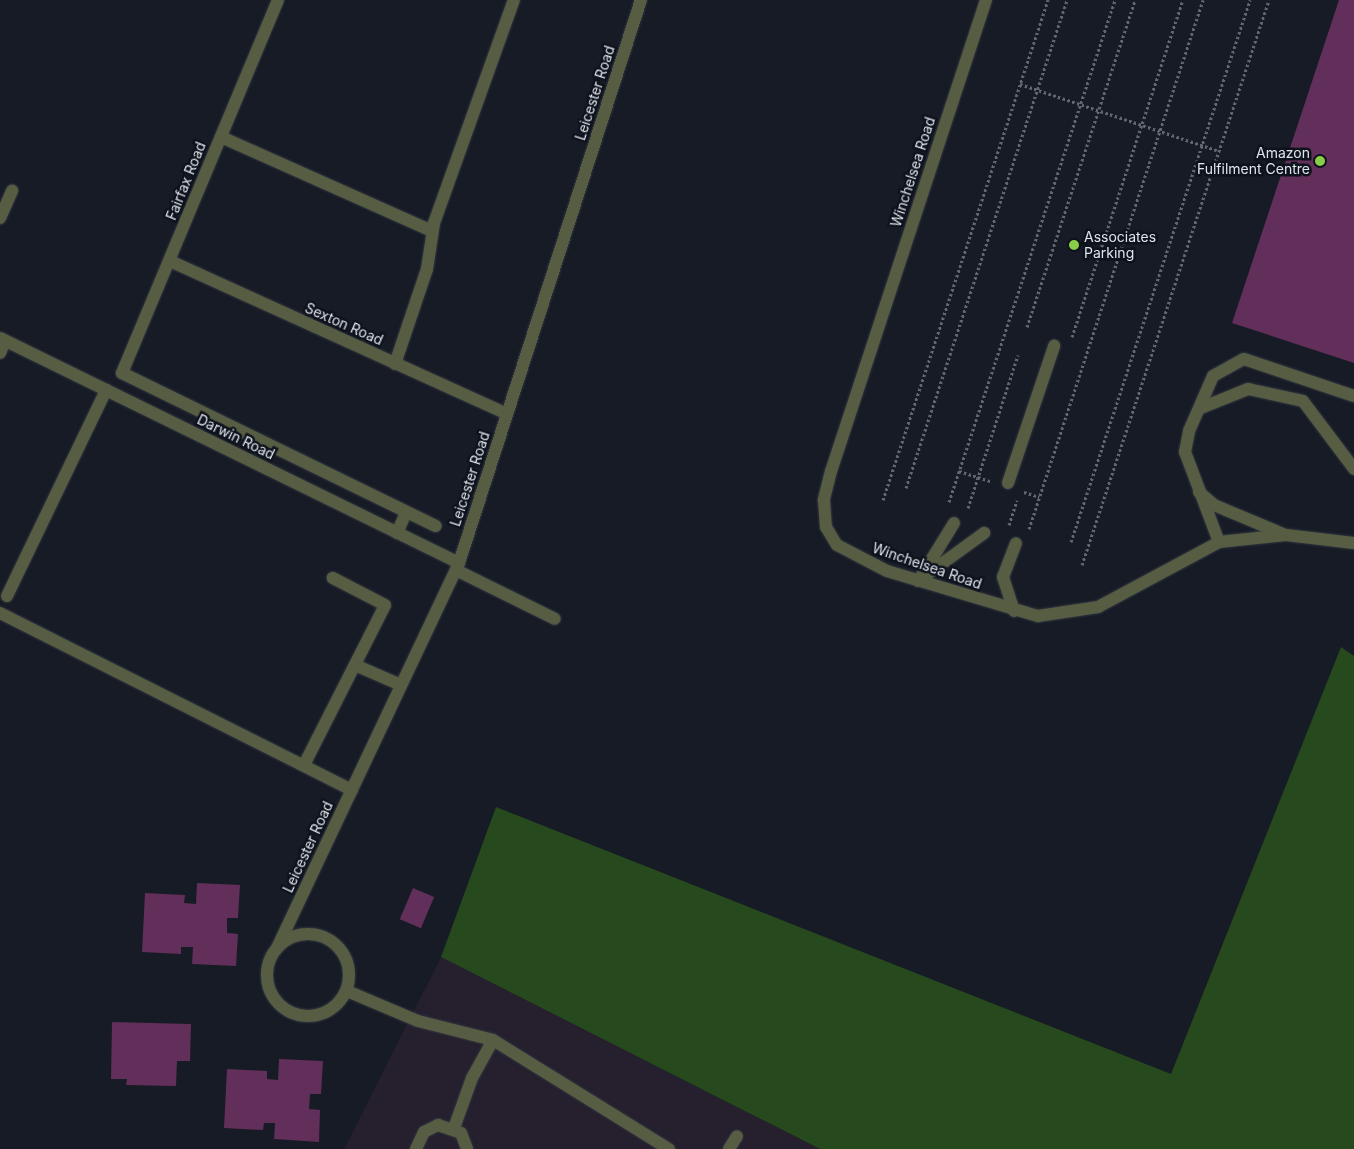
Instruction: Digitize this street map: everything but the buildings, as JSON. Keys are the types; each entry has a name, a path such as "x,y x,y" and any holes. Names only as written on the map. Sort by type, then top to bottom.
{"street":[{"name":"Fairfax Road","path":"278,0 122,373 406,513"},
{"path":"395,364 427,269 432,231 514,0"},
{"name":"Leicester Road","path":"278,946 457,566 641,0"},
{"name":"Winchelsea Road","path":"986,0 824,500 826,527 837,545 854,556 918,581 1014,611 1063,616 1098,607 1219,542 1286,535 1354,543"},
{"path":"221,137 432,231"},
{"path":"0,218 12,191"},
{"name":"Sexton Road","path":"170,261 507,414"},
{"path":"0,353 3,340"},
{"name":"Darwin Road","path":"3,340 397,533 555,620"},
{"path":"1008,483 1054,346"},
{"path":"1219,542 1197,491 1185,452 1189,431 1201,408 1213,376 1244,359 1354,396"},
{"path":"1201,408 1248,389 1303,402 1354,470"},
{"path":"7,596 106,390"},
{"path":"1197,491 1214,505 1286,535"},
{"path":"397,533 406,513 436,526"},
{"path":"918,581 959,520"},
{"path":"918,581 984,533"},
{"path":"1014,611 1003,577 1016,543"},
{"path":"304,765 385,605 333,578"},
{"path":"0,613 352,790"},
{"path":"355,665 401,685"},
{"path":"303,934 330,940 348,962 347,991 328,1012 316,1016 290,1013 279,1006 267,983 268,963 278,946 303,934"},
{"path":"347,991 418,1021 493,1040 669,1149"},
{"path":"454,1128 472,1078 493,1040"},
{"path":"416,1149 419,1138 430,1127 454,1128"},
{"path":"454,1128 467,1149"},
{"path":"729,1149 737,1136"}],"path":[{"path":"883,500 1048,0"},
{"path":"906,488 1067,0"},
{"path":"949,502 1115,0"},
{"path":"1027,327 1135,0"},
{"path":"1070,341 1183,0"},
{"path":"1030,529 1203,0"},
{"path":"1071,542 1250,0"},
{"path":"1082,565 1269,0"},
{"path":"1020,84 1219,151"},
{"path":"959,520 1018,354"}],"shaded area":[{"path":"441,957 820,1149 344,1149"}],"green space":[{"path":"1341,647 1354,656 1354,1149 820,1149 441,957 496,807 1171,1074"}],"place":[{"name":"Amazon Fulfilment Centre","path":"1320,161"},
{"name":"Associates Parking","path":"1074,245"}]}
